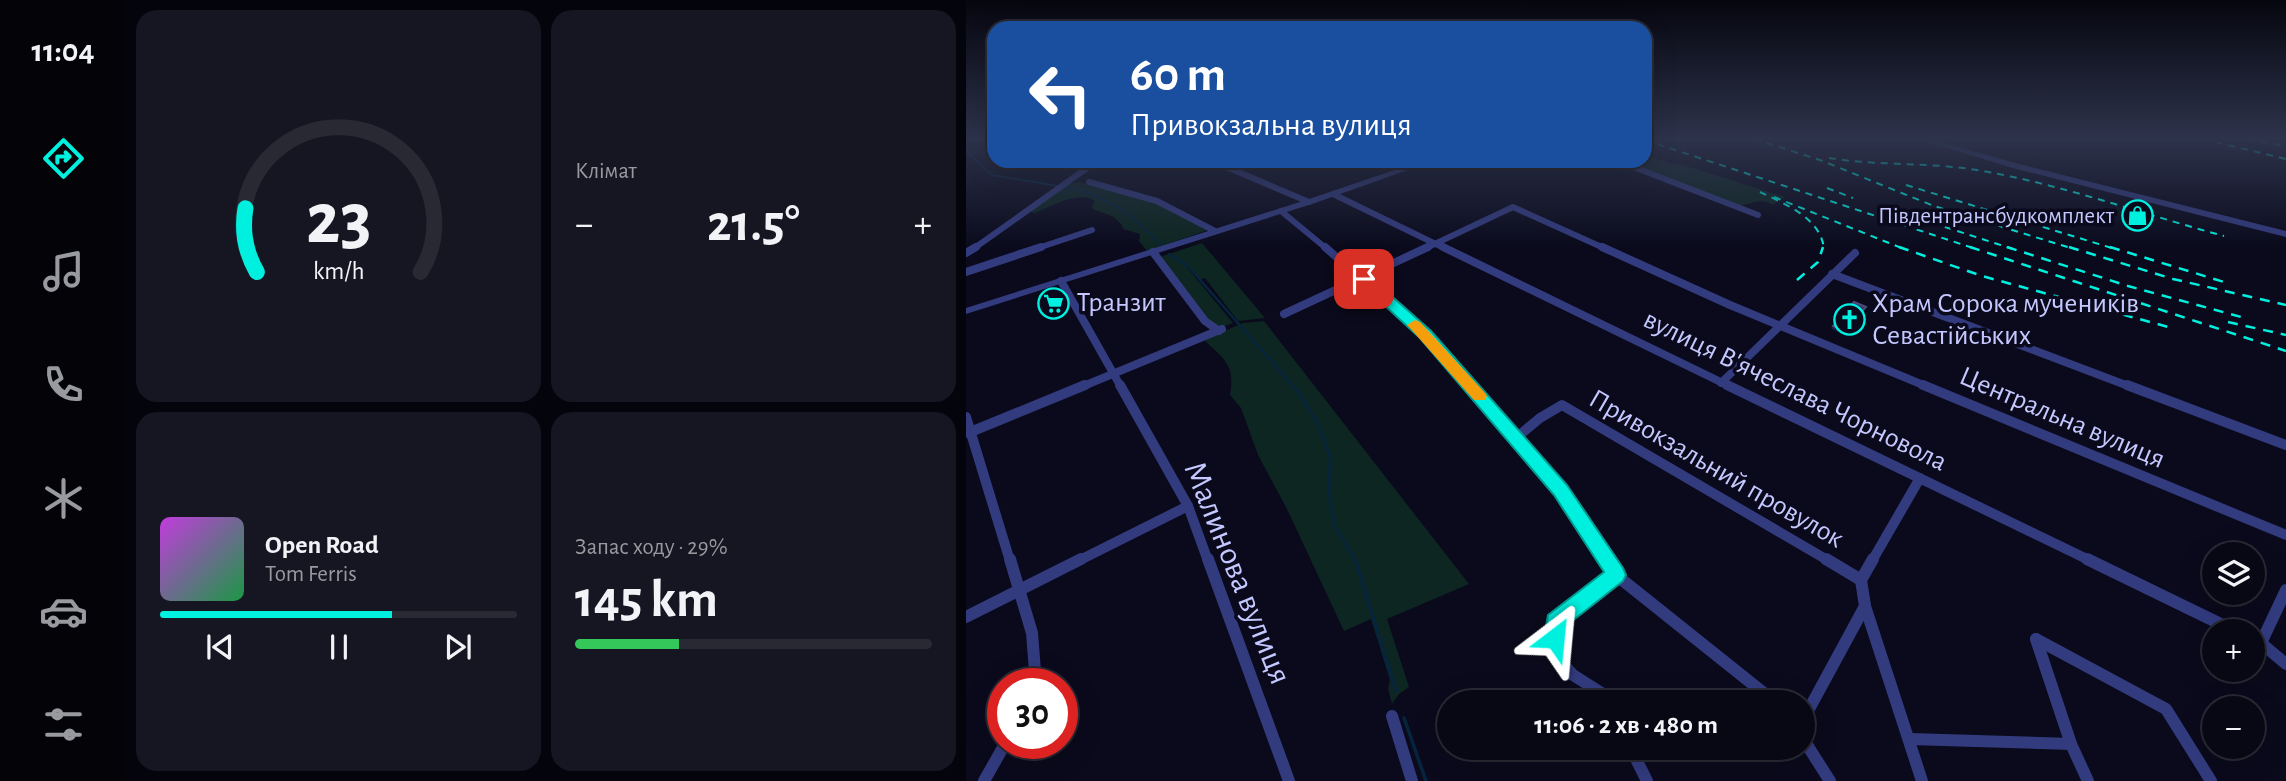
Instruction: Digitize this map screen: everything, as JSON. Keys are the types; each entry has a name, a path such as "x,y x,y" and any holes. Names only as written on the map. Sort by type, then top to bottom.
{"street":[{"path":"966,253 1003,231 1076,175"},
{"path":"1247,175 1309,202"},
{"path":"966,312 1387,175"},
{"path":"1655,175 1758,215"},
{"path":"2055,175 2286,234"},
{"path":"1089,182 1157,201 1215,231"},
{"name":"вулиця В'ячеслава Чорновола","path":"1333,194 2210,619"},
{"name":"Центральна вулиця","path":"1436,244 1513,207 1781,326 2286,536"},
{"path":"1281,211 1364,279 1425,335 1561,490 1616,575 1760,690"},
{"path":"966,272 1092,230"},
{"path":"1284,314 1436,244"},
{"path":"968,432 1221,330 1205,321 1152,252"},
{"path":"1721,383 1855,253"},
{"path":"1832,274 2286,445"},
{"name":"Малинова вулиця","path":"1061,281 1188,506 1289,781"},
{"name":"Привокзальний провулок","path":"1516,438 1562,405 1861,580"},
{"path":"966,417 968,432 1032,633 1035,668"},
{"path":"1920,478 1861,580 1866,606 1922,781"},
{"path":"966,617 1188,506"},
{"path":"1597,690 1573,675 1554,654 1556,621 1616,575"},
{"path":"2265,626 2286,590"},
{"path":"1815,694 1866,606"},
{"path":"2088,781 2071,744 2036,639 2166,709 2211,781"},
{"path":"2265,648 2286,664"},
{"path":"1392,716 1412,781"},
{"path":"1910,739 2071,744"},
{"path":"1815,757 1830,781"},
{"path":"984,781 996,759"},
{"path":"1636,760 1647,781"}],"green space":[{"path":"1659,175 1716,175 1785,197 1773,205 1760,201 1738,206"},
{"path":"1079,182 1161,204 1208,230 1147,251 1139,241 1140,234 1123,229 1114,217 1093,209 1095,201 1088,198 1073,198 1035,213 1029,212 1068,184"},
{"path":"1202,243 1265,318 1238,321 1205,278 1200,280 1188,266 1169,254"},
{"path":"1168,254 1186,266 1233,323 1220,328 1210,321 1161,257"},
{"path":"1264,321 1469,584 1387,619 1409,687 1399,694 1392,704 1388,688 1390,680 1371,619 1344,631 1287,509 1258,455 1241,408 1230,395 1230,369 1204,340 1243,323"}],"building":[{"name":"Храм Сорока мучеників Севастійських","path":"1854,302 1866,307 1845,330 1833,326"}],"waterway":[{"path":"995,175 1058,186"},
{"path":"1064,187 1094,195 1119,208 1163,247"},
{"path":"1169,254 1188,266 1299,393 1317,422 1330,456 1329,492 1335,527 1355,560"},
{"path":"1355,560 1396,691"},
{"path":"1404,718 1426,781"}],"railway":[{"path":"1753,175 1976,249"},
{"path":"1858,175 1934,206 2074,249"},
{"path":"2005,175 2070,191 2224,236"},
{"path":"1906,185 2115,249"},
{"path":"1827,188 1853,198"},
{"path":"1760,192 1790,207 1809,221 1821,238 1824,249"},
{"path":"1774,197 1899,247"},
{"path":"1883,207 2013,249"},
{"path":"1797,280 1818,262 1823,247"},
{"path":"1899,247 1982,276 2172,328"},
{"path":"1899,247 1904,249"},
{"path":"1970,247 2286,351"},
{"path":"2007,247 2128,286 2241,317"},
{"path":"2069,247 2173,279 2286,305"},
{"path":"2110,247 2224,282"},
{"path":"2228,322 2286,335"}],"slow traffic":[{"path":"1415,325 1479,396"}],"place":[{"name":"Південтрансбудкомплект","path":"2137,216"},
{"name":"Транзит","path":"1054,303"},
{"name":"Храм Сорока мучеників Севастійських","path":"1849,320"}],"route":[{"path":"1364,279 1425,335 1561,490 1616,575 1556,621 1555,638"}]}
